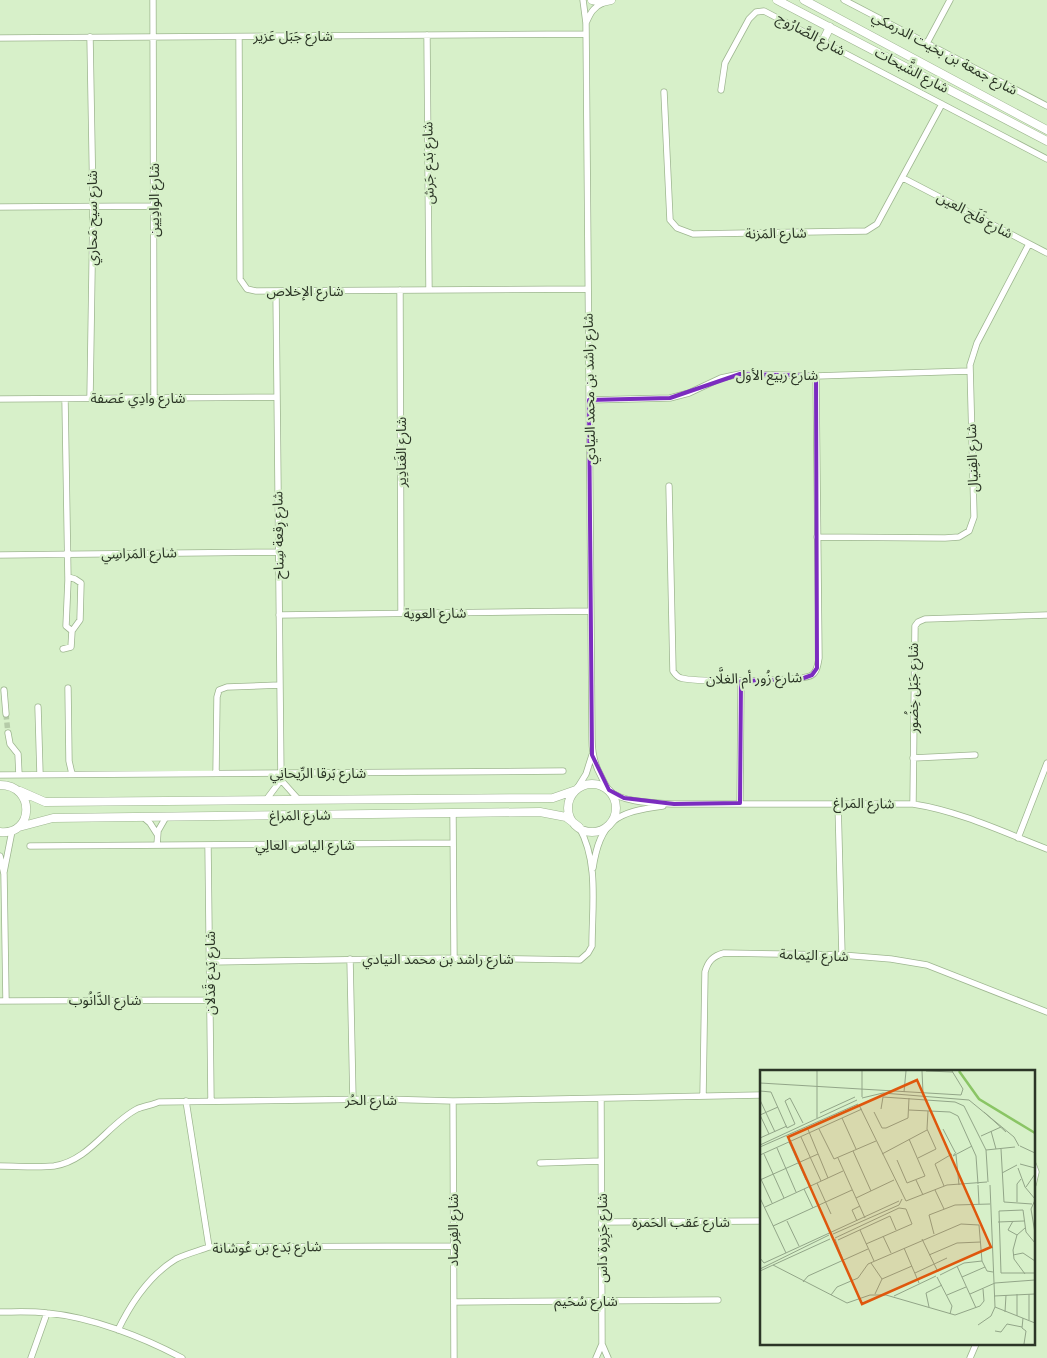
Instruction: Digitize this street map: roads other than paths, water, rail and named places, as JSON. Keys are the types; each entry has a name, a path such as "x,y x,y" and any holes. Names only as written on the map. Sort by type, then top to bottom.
{"street":[{"name":"شارع الوادِيين","path":"153,0 154,398"},
{"name":"شارع راشد بن محمد النيادي","path":"576,790 586,774 592,755 586,23 583,0"},
{"path":"592,0 602,2 610,0"},
{"path":"586,23 592,10 597,5 610,0"},
{"name":"شارع الشَّبحات","path":"777,0 1047,141"},
{"name":"شارع الشَّبحات","path":"804,0 1047,130"},
{"name":"شارع جمعة بن بخيت الدرمكي","path":"844,0 1047,106"},
{"path":"926,43 950,0"},
{"name":"شارع الصَّارُوج","path":"721,90 725,63 749,19 756,12 770,13 1047,159"},
{"path":"823,41 830,28"},
{"name":"شارع جَبَل عَزير","path":"0,38 586,34"},
{"name":"شارع بَدع جَرش","path":"426,35 429,290"},
{"name":"شارع الإخلاص","path":"239,36 240,280 247,289 256,291 588,290"},
{"name":"شارع سيح مَحاري","path":"90,38 93,206 90,398"},
{"name":"شارع المَزنة","path":"664,92 670,220 677,228 693,234 866,231 877,224 904,178 942,104"},
{"name":"شارع فَلَج العين","path":"904,178 1047,253"},
{"path":"0,207 154,206"},
{"name":"شارع الفِنيال","path":"817,537 945,538 959,537 969,531 974,517 969,371 977,343 1029,244"},
{"name":"شارع الغَنادِير","path":"400,290 401,613"},
{"name":"شارع رِقعة سِناح","path":"276,291 281,780"},
{"name":"شارع ربيع الأول","path":"589,400 670,398 689,393 721,378 740,374 816,376 969,371"},
{"name":"شارع زُور أم الغلَّان","path":"669,486 673,671 682,678 742,681 801,679 812,675 817,668 819,658 816,376"},
{"name":"شارع وادِي عَصفة","path":"0,400 276,397"},
{"path":"65,399 68,576 66,626 72,631"},
{"name":"شارع المَراسِي","path":"0,555 278,552"},
{"path":"63,648 71,648 72,631 80,620 81,583 68,576"},
{"name":"شارع العوية","path":"279,615 590,611"},
{"name":"شارع جَبَل خِضُور","path":"913,804 915,626 918,622 925,619 1047,616"},
{"path":"740,803 742,681"},
{"path":"216,773 217,698 219,690 227,687 280,685"},
{"path":"68,688 69,761 72,774"},
{"path":"4,690 6,714"},
{"path":"38,706 40,774"},
{"path":"8,733 10,744 18,754 19,775"},
{"name":"شارع راشد بن محمد النيادي","path":"592,755 598,771 609,790"},
{"path":"913,758 976,755"},
{"path":"1018,838 1047,763"},
{"name":"شارع بَرقا الرِّيحانِي","path":"0,775 563,771"},
{"path":"266,800 281,780 298,799"},
{"path":"593,784 609,790 614,798 616,808 614,818 608,826 599,831 588,831 579,827 569,813 571,797 576,790 584,785 593,784"},
{"name":"شارع المَراغ","path":"0,785 14,787 20,792 45,802 553,798 576,790"},
{"name":"شارع المَراغ","path":"609,790 624,798 636,801 674,804 838,803 913,804 935,807 1047,850"},
{"path":"4,874 15,829 26,813 27,805 20,792"},
{"path":"838,803 842,955"},
{"name":"شارع المَراغ","path":"608,826 632,811 674,804"},
{"name":"شارع المَراغ","path":"0,832 53,818 540,812 566,817 579,827"},
{"path":"453,813 454,958"},
{"path":"143,817 153,826 157,834"},
{"path":"157,845 157,834 161,823 166,817"},
{"name":"شارع راشد بن محمد النيادي","path":"592,878 597,845 608,826"},
{"name":"شارع راشد بن محمد النيادي","path":"210,962 454,958 580,960 588,953 592,946 592,878 587,845 579,827"},
{"name":"شارع الياس العالِي","path":"30,846 452,843"},
{"name":"شارع بَدع قَذلان","path":"208,845 211,1101"},
{"path":"0,856 4,874 3,1001"},
{"name":"شارع اليَمامة","path":"703,1096 705,972 708,964 716,955 724,953 842,955 891,959 927,965 1047,1012"},
{"path":"350,959 353,1100"},
{"name":"شارع الدَّانُوب","path":"3,1001 210,1000"},
{"name":"شارع الحُر","path":"0,1166 55,1166 68,1162 81,1155 137,1109 159,1102 453,1101 760,1095"},
{"name":"شارع جَزِيرة داس","path":"596,1358 602,1344 601,1098"},
{"path":"186,1101 209,1247"},
{"name":"شارع الفِرصاد","path":"453,1101 454,1358"},
{"path":"540,1164 601,1161"},
{"path":"1034,1167 1036,1172 1034,1181"},
{"name":"شارع عَقب الحَمرة","path":"602,1222 760,1221"},
{"name":"شارع بَدع بن عُوشانة","path":"118,1330 135,1300 160,1272 177,1259 209,1247 453,1246"},
{"name":"شارع سُحَيم","path":"454,1302 718,1300"},
{"path":"0,1312 47,1313 81,1319 118,1330 182,1358"},
{"path":"31,1358 47,1313"},
{"name":"شارع جَزِيرة داس","path":"602,1344 608,1358"},
{"path":"970,1358 975,1346"}],"tunnel":[{"path":"6,714 8,733"}]}
